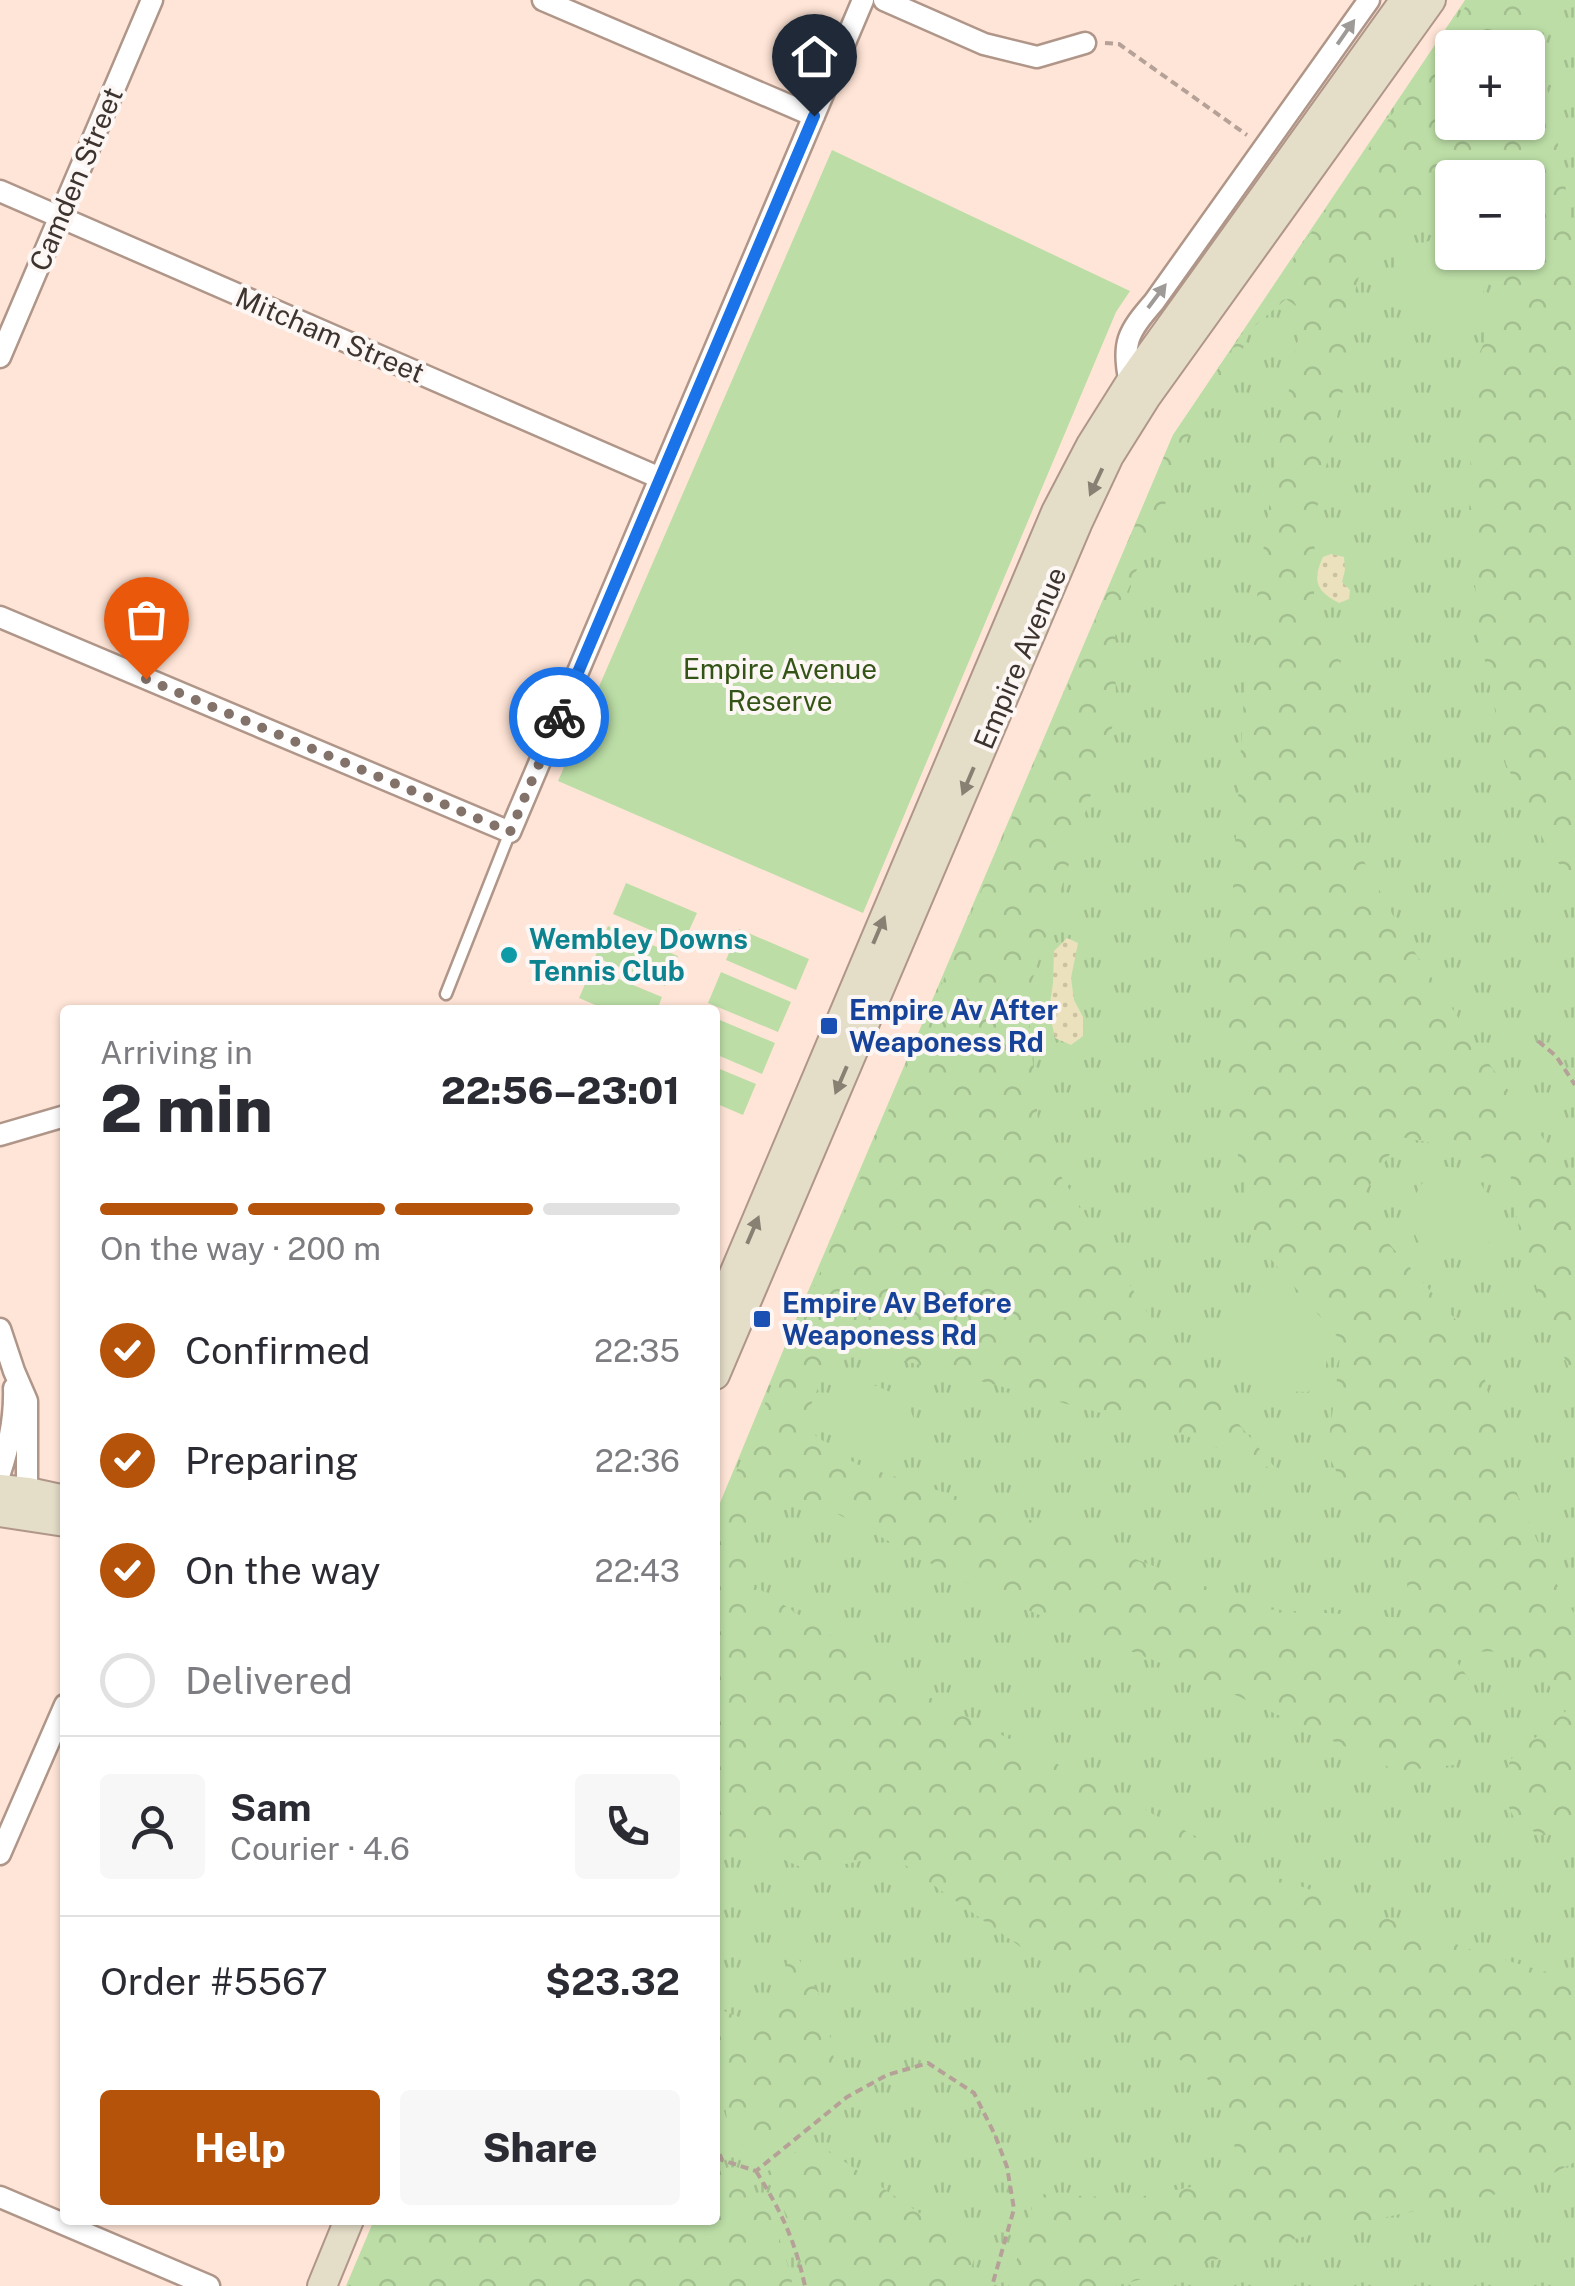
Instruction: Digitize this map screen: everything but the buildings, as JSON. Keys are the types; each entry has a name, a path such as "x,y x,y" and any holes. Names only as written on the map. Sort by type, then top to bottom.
{"main road":[{"name":"Empire Avenue","path":"720,1308 1056,512 1091,445 1130,384 1405,0"},
{"name":"Empire Avenue","path":"720,1364 1109,456 1146,396 1431,0"},
{"path":"14,1502 60,1500"},
{"path":"14,1502 60,1520"},
{"path":"322,2286 347,2225"}],"street":[{"name":"Camden Street","path":"0,358 152,0"},
{"path":"543,0 814,116"},
{"path":"0,618 510,832 863,0"},
{"path":"884,0 984,44 1036,57 1085,43"},
{"path":"1130,384 1124,360 1127,340 1138,320 1369,0"},
{"name":"Mitcham Street","path":"0,190 660,478"},
{"path":"0,1135 60,1117"},
{"path":"0,1329 28,1401 14,1502"},
{"path":"0,1474 10,1443 14,1371"},
{"path":"0,1854 60,1717"},
{"path":"0,2197 60,2223"},
{"path":"66,2225 209,2286"}],"lane":[{"path":"446,994 510,832"}],"path":[{"path":"1119,44 1247,135"},
{"path":"1538,1041 1556,1056 1575,1085"},
{"path":"756,2171 846,2097 887,2075 928,2064 974,2093 1007,2167 1014,2208 992,2286"},
{"path":"720,2155 722,2160 756,2171 782,2211 805,2286"}],"green space":[{"path":"1465,0 1575,0 1575,2286 346,2286 372,2225 720,2225 720,1503 1173,435 1435,45 1435,140 1545,140 1545,30 1445,30"},
{"path":"1470,0 1539,0 1528,20 1531,30 1450,30"},
{"path":"1435,51 1435,140 1545,140 1545,81 1575,241 1575,879 1552,857 1506,764 1480,637 1469,520 1473,367 1506,295 1492,270 1545,270 1545,160 1435,160 1435,189 1362,264 1353,300 1347,372 1315,517 1314,599 1346,678 1351,837 1404,936 1487,1061 1575,1182 1575,1383 1540,1299 1519,1229 1510,1173 1467,1150 1401,1137 1356,1206 1477,1344 1503,1460 1552,1576 1575,1615 1575,1834 1541,1835 1516,1822 1503,1795 1510,1760 1566,1711 1526,1651 1450,1652 1469,1679 1480,1727 1454,1765 1397,1771 1208,1682 992,1596 832,1511 774,1498 751,1512 747,1581 908,1686 1268,1874 1477,1952 1575,1980 1575,2162 1525,2188 1353,2224 1115,2286 1009,2286 1036,2194 1133,2198 1239,2178 1227,2093 891,1855 810,1871 720,1832 720,1510 1173,435","holes":["1286,299 1303,311 1272,485 1244,695 1222,1081 1257,1243 1342,1342 1327,1452 1365,1531 1408,1563 1406,1618 1264,1609 1058,1529 856,1464 802,1426 837,1343 1184,1435 1278,1471 1152,1320 1040,1143 1027,997 1116,715 1115,620 1179,472 1190,429 1200,414 1222,404 1250,330"]},
{"name":"Empire Avenue Reserve","path":"832,150 1130,291 1116,312 863,913 558,781"},
{"path":"1435,239 1435,270 1479,270 1487,283 1474,314 1432,330 1411,318 1393,289 1397,260"},
{"path":"626,883 697,913 683,944 613,914"},
{"path":"608,926 678,956 665,986 595,957"},
{"path":"739,929 809,959 796,990 726,960"},
{"path":"592,968 662,997 659,1005 595,1005 579,998"},
{"path":"721,972 791,1002 778,1032 708,1003"},
{"path":"720,1020 775,1043 762,1074 720,1056"},
{"path":"720,1069 756,1084 743,1115 720,1105"},
{"path":"1439,1166 1474,1175 1495,1213 1492,1238 1469,1256 1439,1257 1416,1238 1412,1219 1415,1196"},
{"path":"1260,1293 1281,1298 1328,1350 1325,1372 1308,1392 1279,1391 1243,1357 1225,1321 1235,1307"},
{"path":"850,1379 882,1388 909,1409 913,1428 903,1444 892,1450 861,1438 848,1440 832,1424 827,1416 827,1401 831,1393"},
{"path":"793,1949 824,2003 838,2082 820,2103 759,2152 730,2140 720,2072 720,2009 760,2026"},
{"path":"813,2140 976,2252 966,2286 810,2286 800,2241 765,2173"},
{"path":"720,2170 749,2184 774,2221 792,2279 791,2286 352,2286 377,2225 720,2225"}],"sand":[{"path":"1323,557 1344,557 1342,582 1350,590 1349,599 1339,603 1321,590 1317,579"},
{"path":"1067,938 1078,943 1071,978 1074,1000 1083,1017 1083,1036 1071,1045 1055,1038 1049,1010 1054,951"}],"way so far":[{"path":"146,679 510,832 559,717"}],"place":[{"name":"Wembley Downs Tennis Club","path":"509,955"},
{"name":"Empire Av After Weaponess Rd","path":"829,1026"},
{"name":"Empire Av Before Weaponess Rd","path":"762,1319"}],"route":[{"path":"559,717 814,116"}]}
